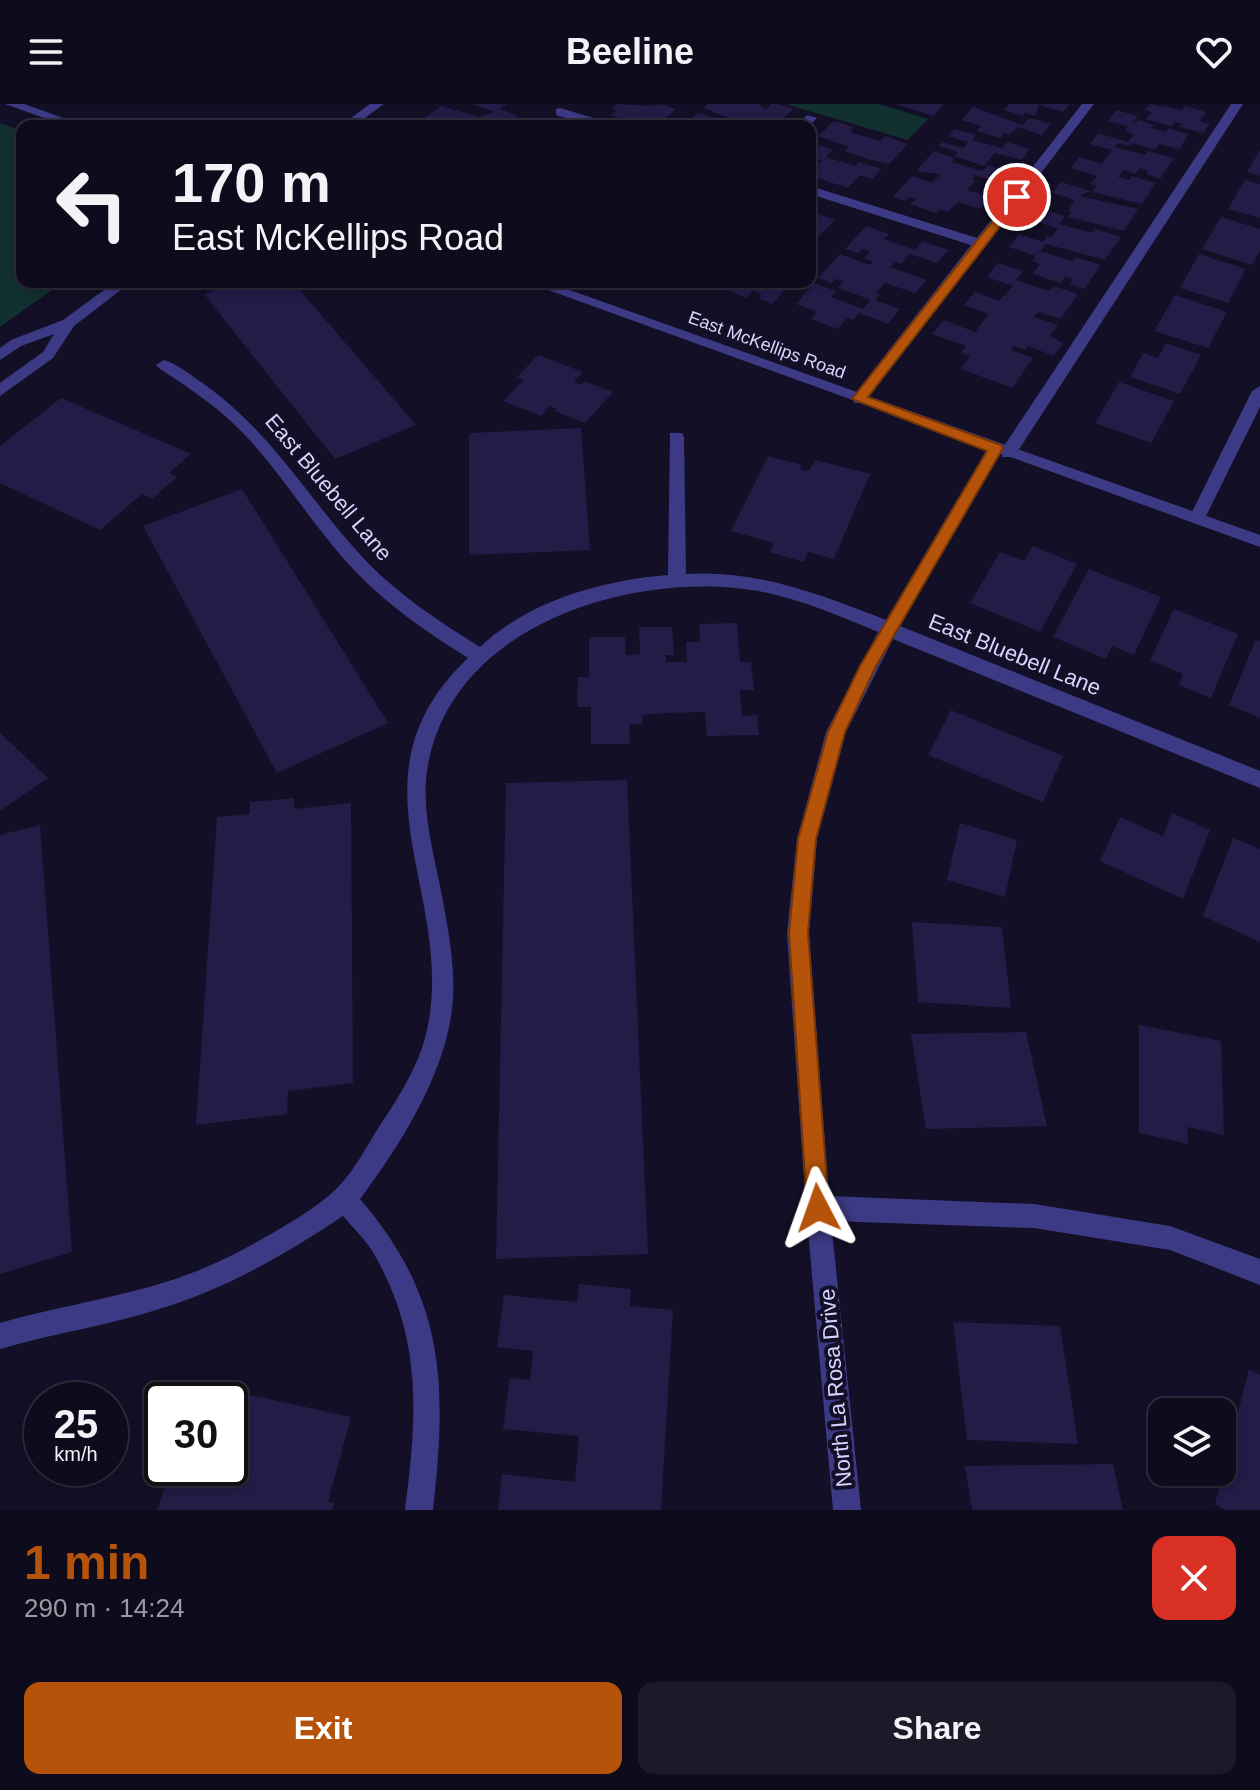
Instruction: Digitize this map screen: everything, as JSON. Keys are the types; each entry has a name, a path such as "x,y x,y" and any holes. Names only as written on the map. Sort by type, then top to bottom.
{"street":[{"path":"11,104 61,120"},
{"path":"355,120 378,104"},
{"path":"569,104 560,112 586,120"},
{"path":"859,399 1088,104"},
{"name":"North La Rosa Drive","path":"847,1510 818,1208 798,933 807,839 836,732 890,629 1002,450 1237,104"},
{"path":"816,192 982,244"},
{"path":"0,355 16,343 68,323 116,288"},
{"name":"East McKellips Road","path":"550,288 1260,541"},
{"path":"0,391 48,355 68,323"},
{"name":"East Bluebell Lane","path":"164,365 213,398 246,426 275,458 341,544 381,586 439,630 480,656 529,620 569,602 635,585 734,581 812,598 1260,780"},
{"path":"1197,518 1260,391"},
{"path":"676,437 677,582"},
{"path":"0,1336 33,1325 178,1291 258,1257 345,1199 412,1101 433,1055 443,1017 443,967 416,811 417,769 429,729 453,685 480,656"},
{"path":"345,1199 382,1243 417,1319 428,1390 427,1443 419,1510"},
{"path":"818,1208 1034,1216 1170,1238 1260,1272"}],"green space":[{"path":"785,104 879,104 928,119 908,140"},
{"path":"0,123 16,129 16,288 55,288 0,327"}],"building":[{"path":"472,104 507,104 499,109 518,116 513,120 422,120 441,106 478,117 495,112"},
{"path":"617,104 661,104 676,109 663,120 626,120 610,115 617,110 612,108"},
{"path":"708,104 758,104 766,109 771,104 778,104 793,109 781,120 733,120 704,108"},
{"path":"896,104 944,104 933,116"},
{"path":"1009,104 1070,104 1063,112 1039,105 1035,116 1025,113 1023,116 1004,110"},
{"path":"1150,104 1182,110 1185,106 1206,112 1200,121 1209,124 1203,133 1179,127 1182,124 1175,122 1172,127 1146,119 1152,112 1145,110"},
{"path":"973,107 1023,125 1029,118 1051,124 1042,135 1017,127 1010,135 1004,133 1000,138 977,131 981,126 962,120"},
{"path":"1116,110 1138,116 1132,124 1139,120 1154,125 1151,128 1166,132 1168,128 1189,134 1179,149 1159,144 1155,150 1132,143 1130,146 1119,143 1115,147 1174,158 1160,179 1140,168 1136,174 1123,170 1118,177 1130,180 1132,176 1156,183 1142,204 1092,192 1096,186 1090,184 1097,176 1071,168 1079,157 1102,164 1112,150 1090,144 1098,133 1128,142 1134,134 1125,131 1128,126 1108,121"},
{"path":"698,113 719,119 718,120 690,120"},
{"path":"834,121 854,127 850,132 880,141 885,136 908,144 889,164 867,159 844,151 849,147 818,136"},
{"path":"954,129 976,135 972,140 1002,148 1007,142 1030,149 1022,160 995,153 984,166 954,156 958,152 939,146 943,142 963,148 968,142 948,136"},
{"path":"816,144 833,150 826,157 855,166 859,162 882,169 872,179 860,175 848,188 816,178 816,165 823,161 816,159"},
{"path":"1260,150 1260,176 1247,172"},
{"path":"934,151 955,158 952,162 982,171 988,165 1012,173 1002,184 975,175 972,180 975,181 967,190 991,197 980,209 958,202 948,212 940,209 936,213 910,204 916,199 909,197 905,201 893,197 912,176 932,183 940,174 916,171"},
{"path":"1245,180 1260,184 1260,218 1228,209"},
{"path":"1061,182 1090,191 1080,196 1138,209 1124,231 1068,217 1075,200 1052,193"},
{"path":"1040,208 1065,216 1059,224 1093,233 1096,229 1121,237 1105,260 1046,244 1040,251 1072,261 1076,257 1101,265 1084,289 1070,284 1073,279 1065,277 1060,283 1033,274 1040,264 1032,261 1036,256 1009,247 1019,234 1043,242 1047,236 1051,238 1058,228 1031,220"},
{"path":"816,213 835,220 816,239"},
{"path":"1221,217 1260,229 1260,250 1252,265 1202,249"},
{"path":"866,226 889,234 884,239 915,250 922,241 948,250 937,263 910,254 901,264 895,262 890,267 927,280 915,293 885,283 876,293 880,294 875,300 900,309 888,324 859,313 853,320 847,318 838,329 811,319 817,312 796,304 810,288 816,288 816,284 836,291 831,297 863,309 871,300 838,288 844,281 836,279 832,283 818,278 840,254 870,265 873,262 864,258 870,252 845,249"},
{"path":"1199,254 1246,269 1228,303 1180,288"},
{"path":"998,263 1023,271 1016,280 1049,291 1054,286 1078,294 1061,319 1039,312 1034,317 1058,325 1050,336 1063,343 1054,356 1028,346 1026,350 1014,346 1011,350 1033,358 1012,388 961,369 970,356 961,353 966,346 932,334 944,320 975,332 989,314 964,305 975,292 999,301 1013,286 987,277"},
{"path":"220,288 298,288 416,425 335,459 204,294"},
{"path":"721,288 787,288 772,304 758,298 762,294 753,291 746,298"},
{"path":"1175,295 1227,312 1208,348 1154,331"},
{"path":"1166,343 1201,355 1180,394 1130,377 1143,353 1158,358"},
{"path":"538,355 583,372 574,382 581,385 584,381 613,392 585,423 554,411 557,409 550,406 541,416 503,401 524,380 517,377"},
{"path":"1119,382 1174,401 1151,443 1095,423"},
{"path":"61,398 191,454 169,473 177,477 152,499 142,494 100,530 0,483 0,446"},
{"path":"581,428 590,550 469,555 469,433"},
{"path":"768,456 802,465 800,469 809,471 815,460 870,474 834,559 808,552 804,562 770,552 774,543 731,531"},
{"path":"242,489 388,723 277,773 143,526"},
{"path":"1033,546 1077,564 1040,632 970,603 1000,552 1024,561"},
{"path":"1089,569 1161,597 1134,655 1112,646 1106,659 1053,637"},
{"path":"1174,609 1238,634 1211,698 1179,685 1183,674 1150,660"},
{"path":"737,623 740,662 751,662 754,690 740,690 742,716 757,715 759,735 707,736 705,712 668,713 642,715 643,724 629,724 630,744 591,744 591,707 577,707 578,677 589,677 589,637 625,637 626,655 640,654 639,627 672,627 674,655 666,655 666,662 687,662 686,642 700,642 699,624"},
{"path":"1256,639 1260,641 1260,718 1229,705"},
{"path":"951,710 1063,756 1043,802 928,755"},
{"path":"0,733 48,778 0,811"},
{"path":"627,780 648,1254 496,1259 506,783"},
{"path":"294,798 294,809 351,803 353,1083 288,1091 287,1114 196,1125 217,817 250,814 250,802"},
{"path":"1172,813 1210,830 1183,899 1100,861 1120,817 1163,836"},
{"path":"960,823 1017,840 1005,897 947,880"},
{"path":"40,825 72,1252 0,1274 0,835"},
{"path":"1233,838 1260,849 1260,942 1203,916"},
{"path":"912,922 1002,927 1011,1008 918,1002"},
{"path":"1139,1025 1221,1041 1224,1135 1187,1127 1188,1144 1139,1133"},
{"path":"1026,1032 1047,1126 926,1129 911,1034"},
{"path":"579,1284 631,1289 630,1306 673,1310 661,1510 498,1510 502,1474 575,1482 579,1436 503,1429 510,1378 530,1380 533,1351 497,1347 504,1295 577,1302"},
{"path":"953,1322 1060,1326 1078,1444 967,1440"},
{"path":"1249,1369 1260,1375 1260,1510 1225,1510 1215,1504 1220,1486 1236,1486 1236,1421"},
{"path":"248,1394 351,1417 328,1502 334,1503 332,1510 157,1510 165,1486 248,1486"},
{"path":"1113,1464 1123,1510 972,1510 965,1466"}],"route":[{"path":"818,1208 798,933 807,839 836,732 868,666 996,448 859,399 1017,197"}]}
